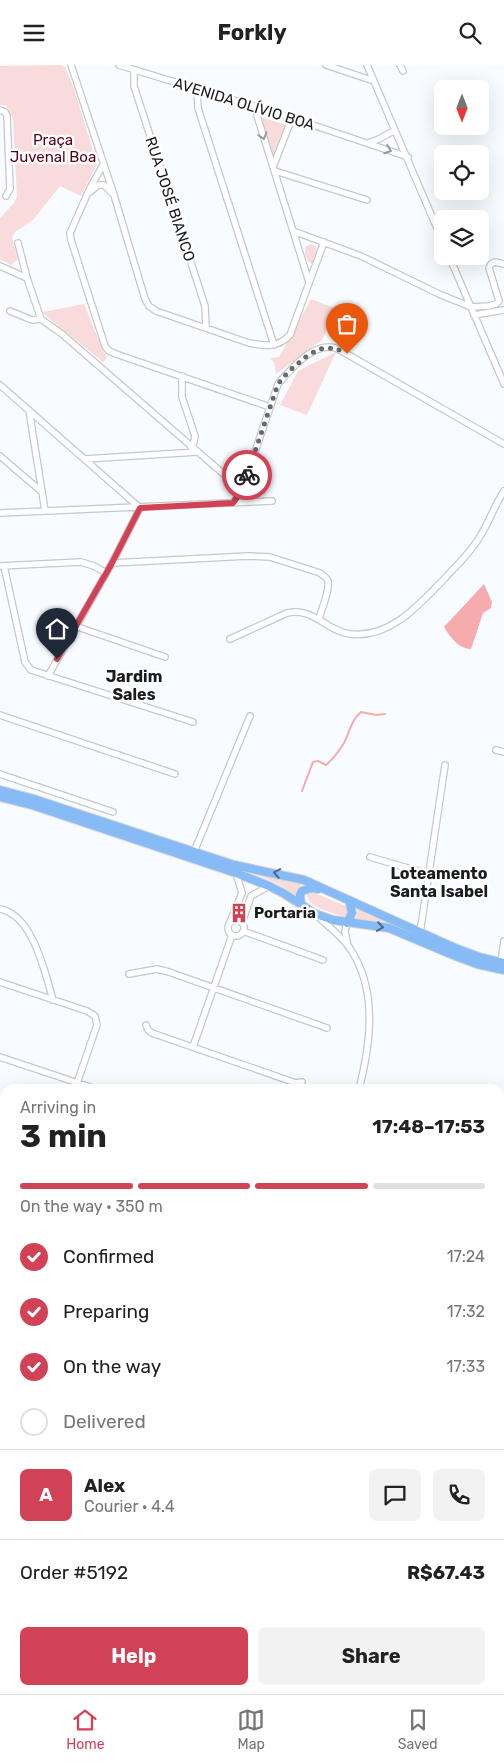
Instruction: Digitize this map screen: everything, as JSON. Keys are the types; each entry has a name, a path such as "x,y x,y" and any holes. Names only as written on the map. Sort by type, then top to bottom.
{"main road":[{"path":"0,790 34,799 234,865 295,878 455,948 503,965"},
{"path":"0,797 32,805 236,873 269,886 316,914 347,923 388,928 477,964 503,965"},
{"path":"301,904 300,895 302,891 311,888 323,889"},
{"path":"347,923 352,913 349,900"}],"street":[{"path":"71,65 114,195 144,299 156,311 249,343 264,346 284,342 290,335 324,242"},
{"name":"AVENIDA OLÍVIO BOA","path":"119,65 292,118 408,157"},
{"path":"326,65 374,81"},
{"path":"367,65 434,220"},
{"path":"400,65 403,71"},
{"name":"RUA JOSÉ BIANCO","path":"134,70 134,86 205,307 206,328"},
{"path":"197,89 198,108 274,345"},
{"path":"254,106 309,282"},
{"path":"0,110 7,116 10,189 6,196"},
{"path":"274,169 292,118"},
{"path":"368,143 395,130"},
{"path":"103,165 90,188 70,233 104,346 116,354 270,407"},
{"path":"274,169 367,200"},
{"path":"87,195 98,185 104,185 114,195"},
{"path":"293,231 361,256 470,307 500,307"},
{"path":"18,243 27,278 41,319 62,334 242,490"},
{"path":"500,307 488,269 495,262 504,264"},
{"path":"0,265 27,278"},
{"path":"453,265 504,383"},
{"path":"474,315 500,307"},
{"path":"10,311 32,320 41,319"},
{"path":"233,503 242,490 278,384 288,372 307,356 327,347 335,348 347,354 504,444"},
{"path":"182,377 182,397 195,436 191,447"},
{"path":"0,385 140,508"},
{"path":"29,410 45,511"},
{"path":"85,459 197,452"},
{"path":"0,456 42,492"},
{"path":"230,639 287,613 297,611 306,613 337,630 350,634 362,634 389,627 404,617 469,553 480,537 494,506 504,491"},
{"path":"0,513 272,501"},
{"path":"48,676 112,563 140,508"},
{"path":"112,563 248,556 270,557 320,573 326,577 328,589 319,619"},
{"path":"106,573 94,566 81,562 2,566 25,662 31,670 193,722"},
{"path":"75,627 165,657"},
{"path":"0,715 174,774"},
{"path":"194,852 250,716"},
{"path":"496,750 504,752"},
{"path":"420,933 445,765"},
{"path":"0,774 113,812"},
{"path":"370,857 428,875"},
{"path":"232,935 227,929 242,893 236,873"},
{"path":"243,931 242,923 251,896 269,886"},
{"path":"242,893 251,896"},
{"path":"0,909 6,910 18,917 26,927 44,968 53,1000"},
{"path":"316,914 348,946 361,968 368,987 370,1006 368,1039 361,1084"},
{"path":"230,921 238,920 242,923"},
{"path":"347,923 345,931 348,946"},
{"path":"232,935 239,935 243,931"},
{"path":"243,931 323,960"},
{"path":"193,1047 232,935"},
{"path":"503,965 504,941"},
{"path":"129,974 157,969 169,972 327,1028"},
{"path":"0,982 87,1011 95,1016 97,1025 77,1084"},
{"path":"146,1025 152,1033 296,1083 302,1082"},
{"path":"0,1057 71,1084"}],"green space":[{"name":"Praça Juvenal Boa","path":"61,65 65,67 74,89 97,164 81,196 60,186 33,220 15,232 12,238 18,259 11,265 0,259 0,218 17,197 13,118 6,105 0,105 0,66"},
{"path":"261,117 286,125 272,157"},
{"path":"312,244 317,248 312,264 306,259 305,251 306,246"},
{"path":"311,299 337,309 322,340 276,374 274,362 270,358 279,357"},
{"path":"84,304 107,358 103,362 43,312"},
{"path":"336,352 307,415 280,405 298,371"},
{"path":"258,875 303,884 298,888 295,895 278,884"},
{"path":"310,891 348,907 348,913 344,917 321,909 308,899 307,894"},
{"path":"358,908 390,924 356,919"}],"shaded area":[{"path":"484,584 492,602 491,608 483,613 471,649 463,647 455,642 444,627"}],"waterway":[{"path":"302,791 313,762 318,761 326,765 331,760 344,743 353,722 361,712 376,715 385,714"}],"way so far":[{"path":"247,475 278,384 288,372 307,356 319,349 335,348 347,354"}],"place":[{"name":"Portaria","path":"239,913"}],"district":[{"name":"Jardim Sales","path":"134,685"},
{"name":"Loteamento Santa Isabel","path":"439,882"}],"route":[{"path":"57,659 112,563 140,508 233,503 242,490 247,475"}]}
